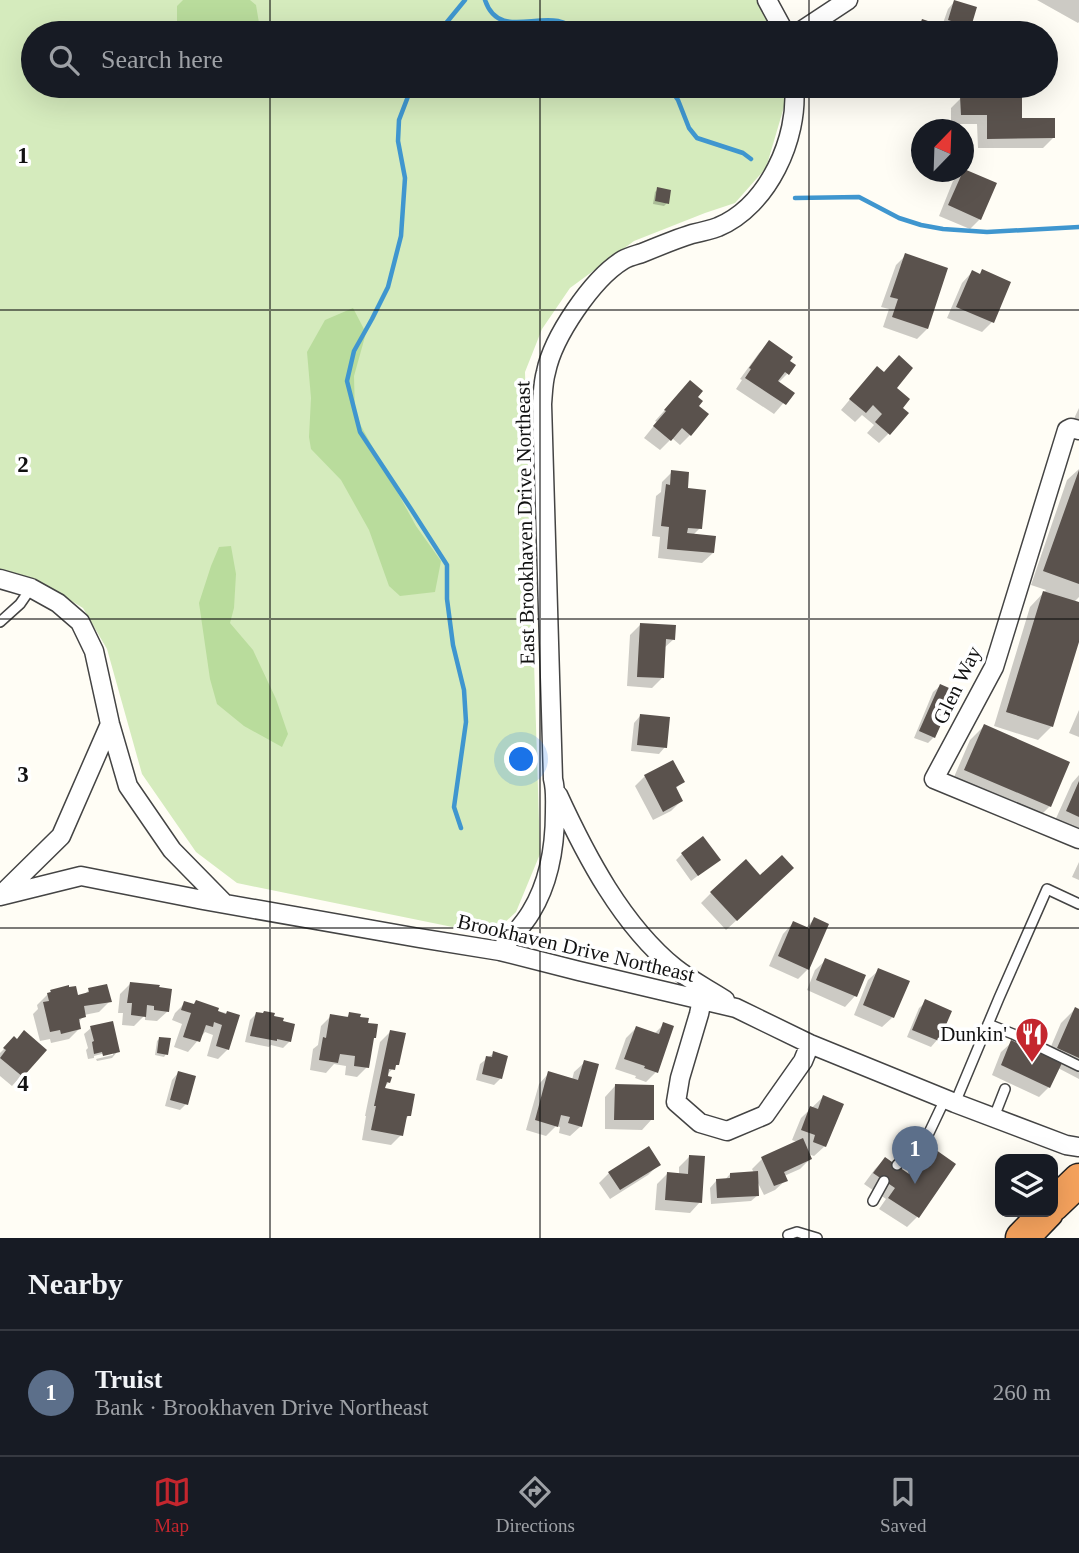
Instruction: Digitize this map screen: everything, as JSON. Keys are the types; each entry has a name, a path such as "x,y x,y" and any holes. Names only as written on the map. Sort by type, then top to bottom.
{"highway":[{"path":"1058,1200 1079,1180"},
{"path":"1022,1238 1042,1217"}],"street":[{"path":"767,0 778,21"},
{"path":"816,21 848,0"},
{"name":"East Brookhaven Drive Northeast","path":"500,951 531,912 546,881 555,836 542,404 546,371 558,340 578,306 596,282 623,260 719,227 749,208 766,187 784,156 794,98"},
{"name":"Glen Way","path":"1079,430 1067,430 995,667 934,779 1079,839"},
{"path":"0,579 31,588 58,603 80,621 94,651 110,724 128,786 172,850 224,903"},
{"path":"0,896 61,836 110,724"},
{"name":"East Brookhaven Drive Northeast","path":"555,789 578,839 633,926 675,968 736,1008"},
{"name":"Brookhaven Drive Northeast","path":"0,896 80,876 500,951 736,1008 810,1044 950,1101 1066,1145 1079,1147"},
{"path":"702,1000 676,1102 700,1123 727,1131 765,1115 803,1061 810,1044"}],"lane":[{"path":"0,622 20,604 31,588"},
{"path":"897,1165 927,1136 950,1101 988,1024 1047,889 1079,904"},
{"path":"988,1024 1079,1066"},
{"path":"994,1117 1005,1088"},
{"path":"873,1201 884,1181"},
{"path":"788,1235 797,1232 817,1238"}],"green space":[{"path":"0,0 760,0 769,21 21,21 21,98 786,98 766,168 735,203 634,241 570,288 542,329 525,372 540,854 516,912 501,926 477,932 237,883 196,852 142,774 107,649 83,608 35,579 0,569"},
{"path":"183,0 250,0 256,5 259,21 177,21 177,6"},
{"path":"353,308 366,333 354,376 355,415 416,526 441,561 435,592 400,596 389,586 369,530 341,480 311,449 311,398 307,352 325,320"},
{"path":"231,546 236,574 234,608 230,623 253,650 276,699 288,734 282,747 244,726 217,704 210,679 199,603 219,547"}],"building":[{"path":"954,0 977,7 973,21 948,20"},
{"path":"960,98 1022,98 1022,118 1055,118 1055,138 987,139 987,115 961,115"},
{"path":"974,173 997,183 981,220 948,205 958,182 974,182"},
{"path":"657,187 671,190 669,204 655,201"},
{"path":"905,253 948,268 928,329 892,317 898,299 890,297"},
{"path":"982,269 1011,282 994,323 956,307 972,270 980,274"},
{"path":"769,340 793,357 790,361 796,365 789,375 785,372 778,381 795,393 786,405 745,378"},
{"path":"899,355 913,368 897,388 910,399 903,408 909,413 890,435 875,422 882,414 873,405 866,413 849,399 877,366 884,372"},
{"path":"690,380 703,391 698,397 703,401 699,406 709,414 691,436 682,428 671,441 653,426"},
{"path":"671,470 689,472 688,488 706,490 702,529 688,528 687,533 716,536 714,553 667,549 669,527 661,526 666,484 670,485"},
{"path":"1079,470 1079,584 1043,571"},
{"path":"1043,591 1079,602 1079,642 1053,727 1006,712"},
{"path":"640,623 676,625 675,640 666,639 664,678 637,677"},
{"path":"940,684 956,691 935,738 919,731"},
{"path":"640,714 670,717 667,748 637,745"},
{"path":"984,724 1070,762 1051,807 964,770"},
{"path":"673,760 685,782 676,787 683,801 663,812 644,775"},
{"path":"1079,781 1079,817 1066,811"},
{"path":"703,836 721,860 698,876 681,853"},
{"path":"782,855 794,868 737,921 710,892 746,859 760,875"},
{"path":"814,917 829,924 809,970 778,956 793,921 809,928"},
{"path":"825,958 866,975 857,997 816,980"},
{"path":"878,968 910,981 894,1018 863,1005"},
{"path":"130,982 172,989 169,1012 154,1010 154,1006 147,1005 146,1017 131,1015 132,1003 127,1003"},
{"path":"107,984 112,1002 84,1006 86,1017 79,1019 81,1029 61,1034 60,1030 50,1032 43,1002 49,1001 47,993 51,992 50,990 76,986 78,995 89,992 88,988"},
{"path":"925,999 952,1011 939,1041 912,1030"},
{"path":"196,1000 219,1008 218,1011 226,1014 227,1011 240,1015 229,1050 216,1046 222,1025 214,1022 213,1027 206,1025 200,1042 183,1037 191,1013 181,1010 184,1001 194,1004"},
{"path":"1075,1007 1079,1009 1079,1058 1057,1048"},
{"path":"256,1012 275,1013 274,1016 284,1018 283,1021 295,1024 291,1042 250,1036"},
{"path":"349,1012 369,1018 368,1023 378,1024 369,1068 354,1066 355,1056 340,1054 338,1063 319,1060 330,1014 348,1017"},
{"path":"113,1021 120,1052 103,1056 102,1052 94,1054 90,1026"},
{"path":"663,1022 674,1026 658,1073 624,1059 636,1026 659,1034"},
{"path":"24,1030 47,1050 23,1077 0,1058 6,1050 3,1048 14,1036 17,1039"},
{"path":"390,1030 406,1033 399,1065 396,1065 395,1070 389,1069 388,1076 392,1077 385,1088 415,1094 411,1116 407,1116 403,1136 371,1130"},
{"path":"159,1037 171,1038 168,1055 157,1053"},
{"name":"Dunkin'","path":"1011,1040 1062,1063 1050,1088 1001,1065"},
{"path":"493,1051 508,1056 502,1079 482,1074 486,1056 492,1057"},
{"path":"584,1060 599,1064 582,1127 568,1123 570,1117 561,1115 558,1127 535,1120 548,1071 578,1080"},
{"path":"178,1071 196,1076 188,1105 170,1100"},
{"path":"615,1084 654,1085 654,1120 614,1120"},
{"path":"823,1095 844,1104 826,1147 813,1142 815,1135 801,1130 810,1106 818,1109"},
{"path":"803,1138 812,1159 784,1172 788,1181 774,1186 761,1157"},
{"path":"929,1145 956,1164 919,1218 888,1198 895,1188 873,1173 885,1157 909,1174"},
{"path":"649,1146 661,1165 620,1190 608,1172"},
{"path":"689,1155 705,1156 702,1203 665,1200 667,1172 688,1174"},
{"path":"758,1171 759,1196 717,1198 716,1179 730,1178 730,1173"}],"waterway":[{"path":"448,21 465,0"},
{"path":"485,0 490,11 506,21"},
{"path":"532,21 558,21"},
{"path":"407,98 399,120 398,141 405,178 401,236 388,287 354,351 347,381 360,432 447,565 447,599 453,645 464,690 466,722 454,807 461,828"},
{"path":"677,98 689,128 697,138 743,153 751,159"},
{"path":"795,198 859,197 899,218 943,229 987,232 1079,227"}],"place":[{"name":"Dunkin'","path":"1032,1064"},
{"name":"Truist","path":"915,1184"}]}
